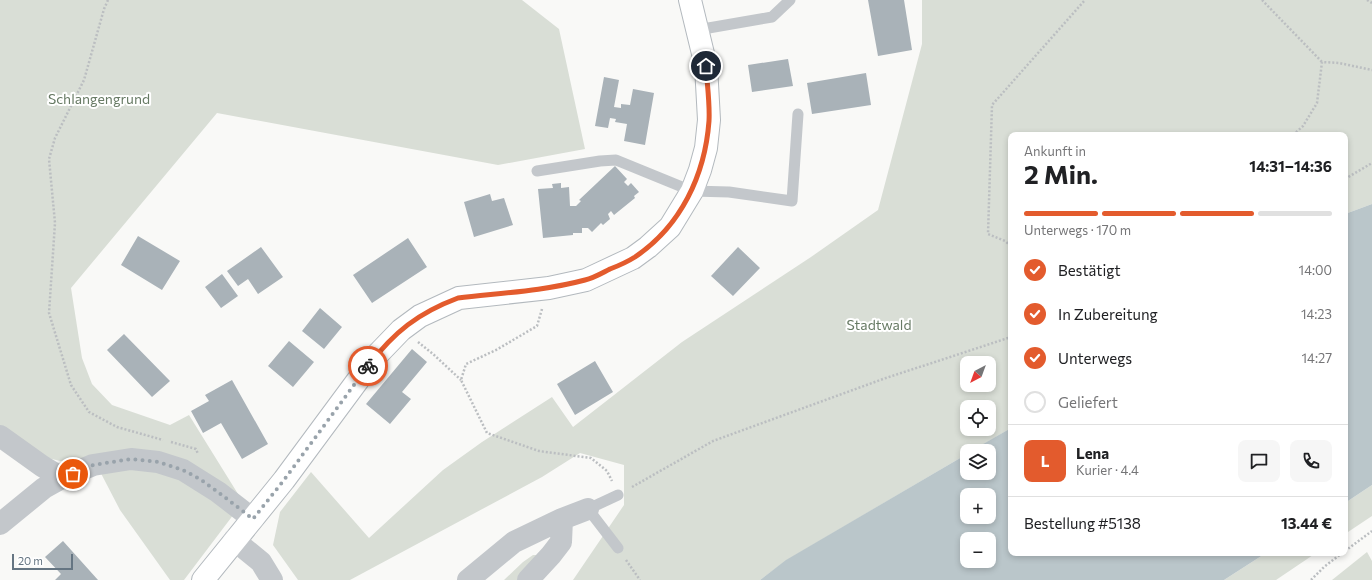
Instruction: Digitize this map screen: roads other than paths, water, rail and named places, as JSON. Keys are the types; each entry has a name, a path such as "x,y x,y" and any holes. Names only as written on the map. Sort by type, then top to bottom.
{"main road":[{"path":"203,580 284,480 375,357 401,330 420,316 458,298 549,288 586,280 633,258 648,248 670,227 692,191 700,170 706,148 709,120 706,66 690,0"}],"street":[{"path":"0,436 42,466 62,478"},
{"path":"0,524 44,488 62,478 93,465 131,459 158,462 183,470 200,479 253,519"},
{"path":"468,580 514,542 562,519 588,509"},
{"path":"528,580 551,555 560,542 562,519"},
{"path":"234,540 261,562 272,580"}],"lane":[{"path":"697,30 772,17 790,0"},
{"path":"537,171 600,161 616,160 692,191 729,192 792,201 798,114"},
{"path":"618,495 588,509 618,548"}],"park label":[{"name":"Schlangengrund","path":"99,99"},
{"name":"Stadtwald","path":"879,325"}]}
